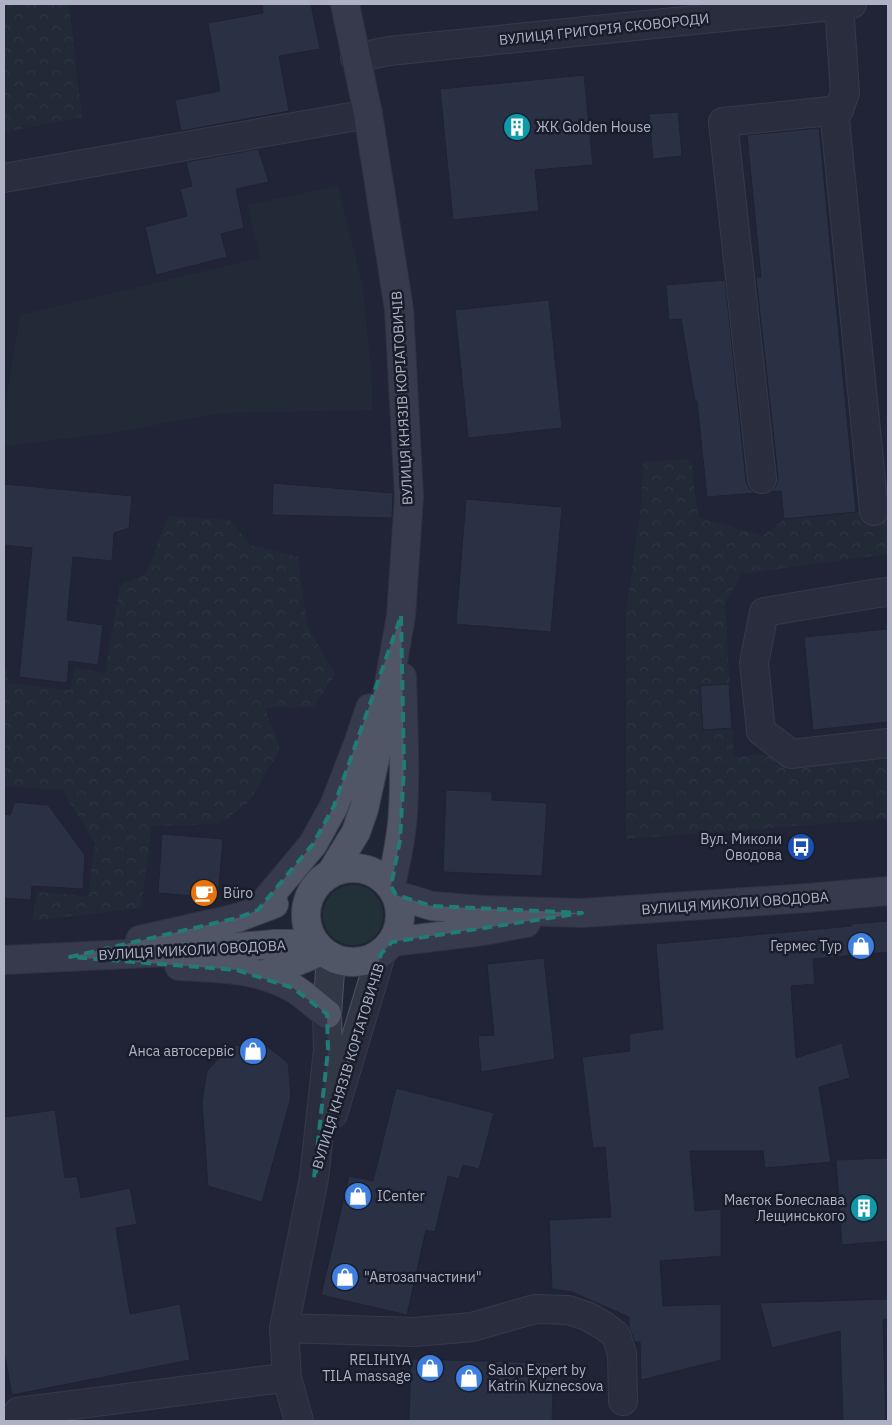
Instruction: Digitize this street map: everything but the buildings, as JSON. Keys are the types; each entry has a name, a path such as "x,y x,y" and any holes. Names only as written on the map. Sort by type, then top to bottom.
{"main road":[{"name":"ВУЛИЦЯ КНЯЗІВ КОРІАТОВИЧІВ","path":"345,4 368,114 399,309 409,496 401,616 403,811 394,891"},
{"name":"ВУЛИЦЯ КНЯЗІВ КОРІАТОВИЧІВ","path":"321,882 356,832 364,810 378,745 401,616"},
{"name":"ВУЛИЦЯ КНЯЗІВ КОРІАТОВИЧІВ","path":"258,910 313,844 334,806 358,744 401,616"},
{"path":"349,868 368,870 377,874 394,891 399,905 400,924 397,933 387,948 372,959 351,963 341,961 322,951 309,934 306,912 321,882 349,868"},
{"name":"ВУЛИЦЯ МИКОЛИ ОВОДОВА","path":"70,957 237,918 321,882"},
{"name":"ВУЛИЦЯ МИКОЛИ ОВОДОВА","path":"394,891 432,906 482,910 582,913 888,891"},
{"name":"ВУЛИЦЯ МИКОЛИ ОВОДОВА","path":"387,948 582,913"},
{"name":"ВУЛИЦЯ МИКОЛИ ОВОДОВА","path":"4,960 190,951 275,944 322,951"},
{"name":"ВУЛИЦЯ МИКОЛИ ОВОДОВА","path":"263,975 322,951"},
{"name":"ВУЛИЦЯ МИКОЛИ ОВОДОВА","path":"70,957 237,970 263,975 293,988 327,1014"}],"street":[{"name":"ВУЛИЦЯ ГРИГОРІЯ СКОВОРОДИ","path":"355,58 389,51 845,4"},
{"path":"845,4 845,93 836,119 874,511"},
{"path":"762,479 723,122 839,110"},
{"path":"4,178 368,114"},
{"path":"888,592 764,612 754,663 761,730 791,754 888,743"},
{"name":"ВУЛИЦЯ КНЯЗІВ КОРІАТОВИЧІВ","path":"314,1178 387,948"},
{"name":"ВУЛИЦЯ КНЯЗІВ КОРІАТОВИЧІВ","path":"299,1421 287,1378 284,1328 314,1178 328,1050 322,951"},
{"path":"284,1328 415,1332 472,1327 535,1309 568,1310 593,1319 616,1336 622,1354 623,1401"},
{"path":"17,1421 18,1412 287,1378"}],"highlighted area":[{"path":"401,616 404,768 400,840 391,886 396,895 432,906 582,913 392,942 381,954 314,1178 328,1050 327,1014 293,988 237,970 70,957 237,918 258,910 313,844 334,806"}],"green space":[{"path":"4,4 69,4 82,117 5,132"},
{"path":"338,186 363,287 372,384 372,410 222,413 104,434 4,446 4,414 20,315 260,258 247,205"},
{"path":"687,459 692,466 698,517 763,536 784,519 856,512 888,518 888,554 742,574 725,604 734,757 888,744 888,819 626,839 626,612 641,506 643,462"},
{"path":"168,516 230,520 251,545 298,557 307,625 335,674 314,707 265,708 280,749 249,802 220,824 152,826 141,908 32,921 37,892 88,896 95,843 62,790 4,786 6,740 4,739 4,669 7,669 8,683 70,690 75,668 105,673 120,585 146,574"},
{"path":"353,885 369,890 374,894 378,899 383,915 378,931 374,936 369,940 353,945 337,940 332,936 328,931 323,915 328,899 332,894 337,890"}],"place":[{"name":"ЖК Golden House","path":"517,127"},
{"name":"Вул. Миколи Оводова","path":"801,847"},
{"name":"Büro","path":"204,893"},
{"name":"Гермес Тур","path":"861,946"},
{"name":"Анса автосервіс","path":"253,1051"},
{"name":"ICenter","path":"358,1196"},
{"name":"Маєток Болеслава Лещинського","path":"864,1208"},
{"name":"\"Автозапчастини\"","path":"345,1277"},
{"name":"RELIHIYA TILA massage","path":"430,1368"},
{"name":"Salon Expert by Katrin Kuznecsova","path":"469,1378"}]}
